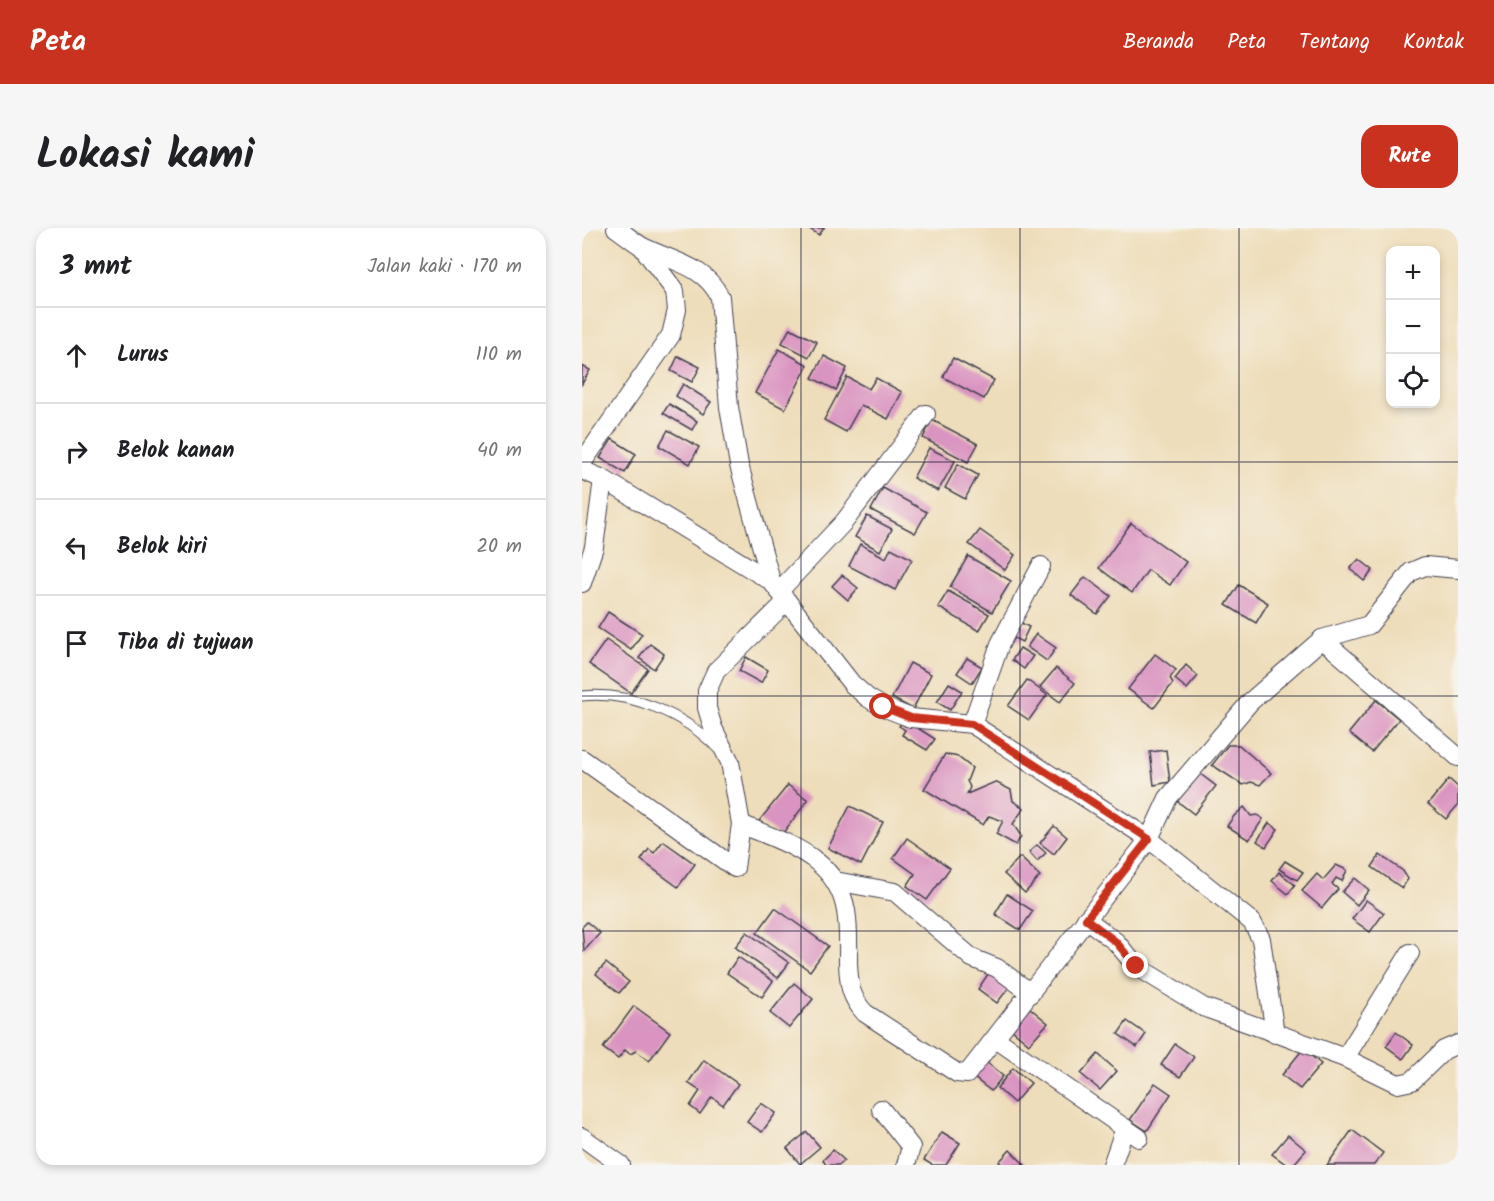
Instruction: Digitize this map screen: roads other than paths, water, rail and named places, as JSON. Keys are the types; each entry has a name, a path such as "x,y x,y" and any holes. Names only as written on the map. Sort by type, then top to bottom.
{"street":[{"path":"616,228 642,247 699,270 713,284 720,297 729,407 739,465 779,591"},
{"path":"582,463 670,335 677,310 675,291 642,247"},
{"path":"582,759 735,868 741,824 730,762 713,728 707,708 707,691 716,671 779,591 844,522 926,414"},
{"path":"582,470 603,479 779,591 852,684 868,698 883,707 911,718 972,724 1149,839 1252,922 1262,939 1275,1034"},
{"path":"582,583 594,547 603,479"},
{"path":"972,724 1000,644 1041,566"},
{"path":"741,824 804,852 826,869 835,881 846,912 849,989 855,1002 865,1013 962,1075 967,1074 996,1040 1149,839 1168,798 1250,702 1322,639 1369,625 1411,573 1425,566 1458,569"},
{"path":"1322,639 1458,757"},
{"path":"835,881 895,892 972,958 997,968 1031,993"},
{"path":"1086,919 1116,942 1136,966 1203,1007 1345,1058 1398,1084 1412,1081 1444,1050 1458,1044"},
{"path":"1345,1058 1410,953"},
{"path":"996,1040 1132,1133 1112,1165"},
{"path":"882,1109 911,1147 906,1165"},
{"path":"582,1137 621,1165"}],"lane":[{"path":"582,696 634,701 679,716 730,762"}]}
